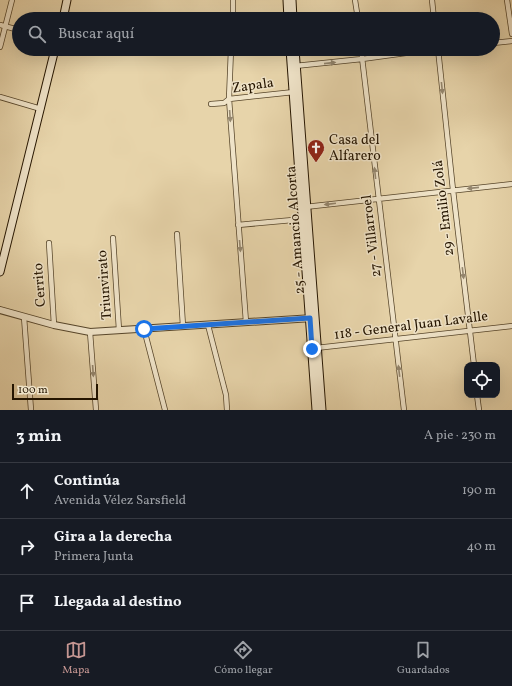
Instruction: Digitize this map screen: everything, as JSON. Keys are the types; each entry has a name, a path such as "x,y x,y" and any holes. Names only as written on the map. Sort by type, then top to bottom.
{"main road":[{"path":"65,12 68,0"},
{"path":"287,0 288,12"},
{"path":"292,0 293,12"},
{"path":"0,272 54,56"},
{"path":"292,56 294,66"},
{"path":"295,56 295,92 315,348 322,410"},
{"path":"315,348 316,410"}],"street":[{"path":"0,48 12,0"},
{"path":"232,12 233,0"},
{"path":"356,0 357,12"},
{"path":"432,0 433,12"},
{"path":"507,0 512,34"},
{"path":"0,25 12,28"},
{"path":"500,42 512,41"},
{"path":"231,56 229,99 246,322"},
{"name":"27 - Villarroel","path":"362,56 404,410"},
{"path":"294,66 384,56"},
{"name":"29 - Emilio Zolá","path":"437,56 474,362"},
{"name":"Zapala","path":"211,104 224,103 229,99 295,92"},
{"path":"0,97 41,108"},
{"path":"304,207 512,184"},
{"path":"238,225 305,219"},
{"path":"177,234 183,326"},
{"name":"Triunvirato","path":"112,238 119,330"},
{"name":"Cerrito","path":"48,244 54,325"},
{"path":"0,310 54,325 90,332 313,318"},
{"name":"Cerrito","path":"24,317 31,410"},
{"path":"208,325 226,395 227,410"},
{"name":"118 - General Juan Lavalle","path":"315,348 512,326"},
{"path":"144,329 165,410"},
{"name":"Triunvirato","path":"90,332 96,410"},
{"path":"477,398 479,410"}],"place":[{"name":"Casa del Alfarero","path":"316,163"}],"route":[{"path":"144,329 310,318 312,349"}]}
